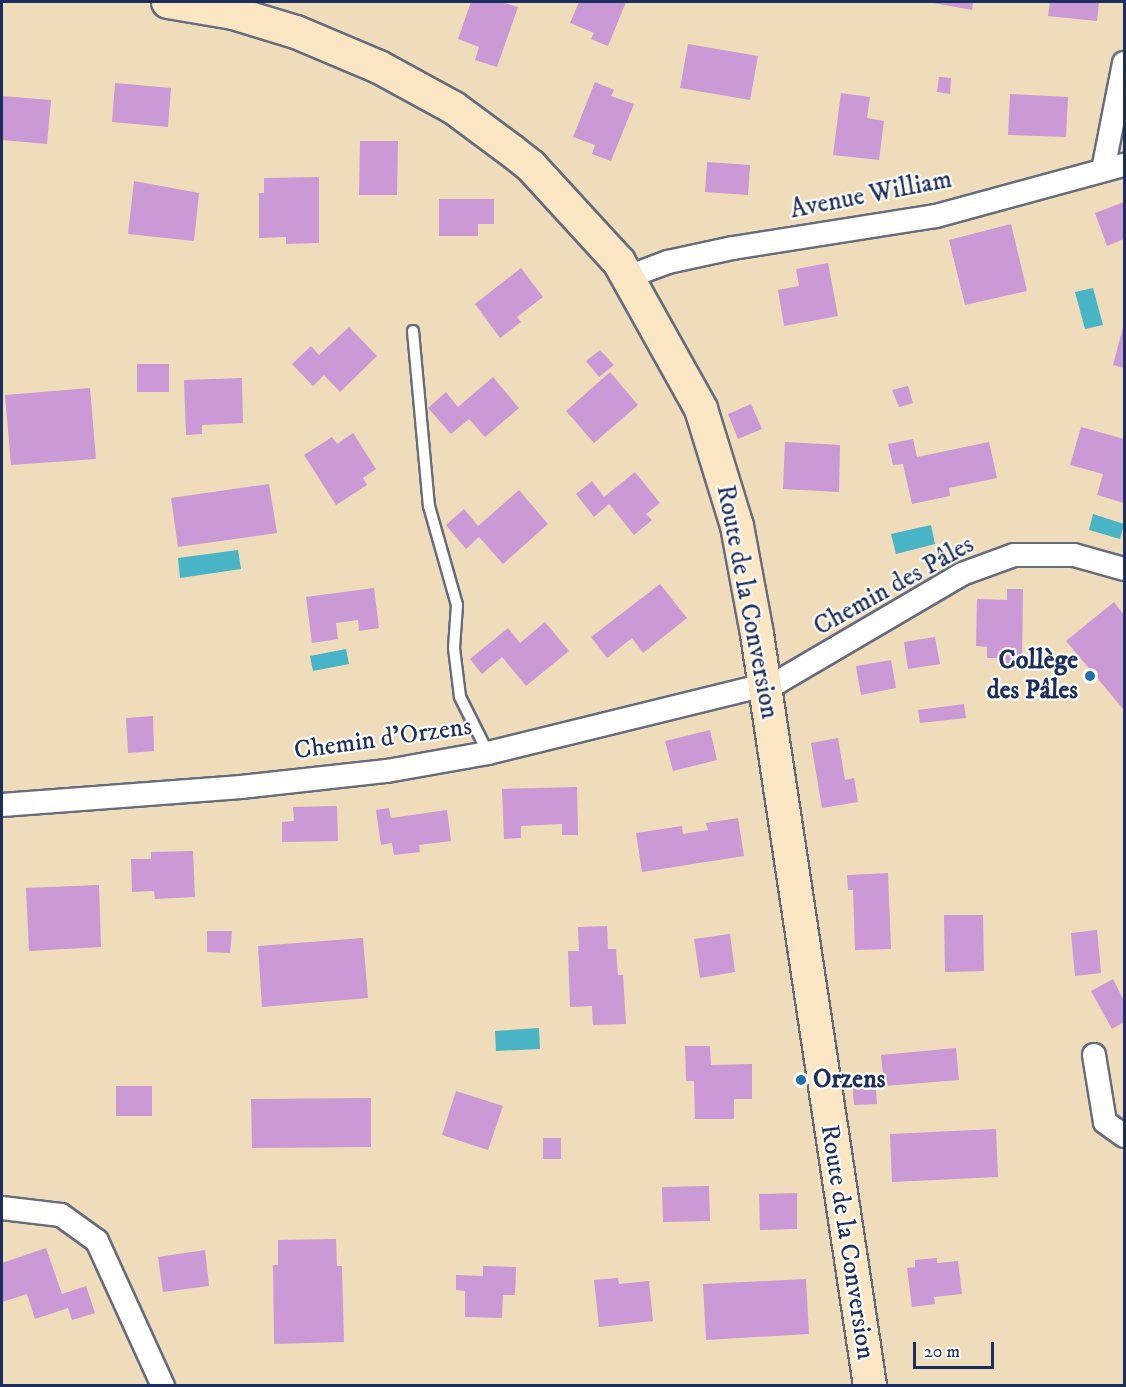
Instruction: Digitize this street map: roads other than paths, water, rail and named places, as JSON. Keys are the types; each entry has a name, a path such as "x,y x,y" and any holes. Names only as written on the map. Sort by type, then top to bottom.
{"main road":[{"name":"Route de la Conversion","path":"168,2 233,13 296,32 379,67 454,108 531,166 628,277 701,409 736,526 765,686 832,1154 870,1386"}],"street":[{"path":"1114,168 1125,63"},
{"name":"Avenue William","path":"628,277 668,262 733,248 936,216 1114,168"},
{"name":"Chemin des Pâles","path":"765,686 824,658 962,574 1014,555 1074,555 1125,569"},
{"name":"Chemin d'Orzens","path":"2,805 263,785 387,771 488,753 765,686"},
{"path":"1094,1055 1105,1122 1125,1136"},
{"path":"2,1208 61,1215 97,1241 163,1386"}],"lane":[{"path":"413,331 429,506 457,605 454,648 460,697 488,753"}],"water":[{"path":"1093,288 1103,325 1085,329 1075,292"},
{"path":"1093,514 1124,524 1120,539 1089,530"},
{"path":"931,525 935,544 896,554 891,534"},
{"path":"238,550 241,569 180,578 178,558"},
{"path":"346,649 349,664 313,671 310,656"},
{"path":"539,1028 540,1049 496,1051 495,1031"}],"place":[{"name":"Collège des Pâles","path":"1090,676"},
{"name":"Orzens","path":"801,1080"}]}
